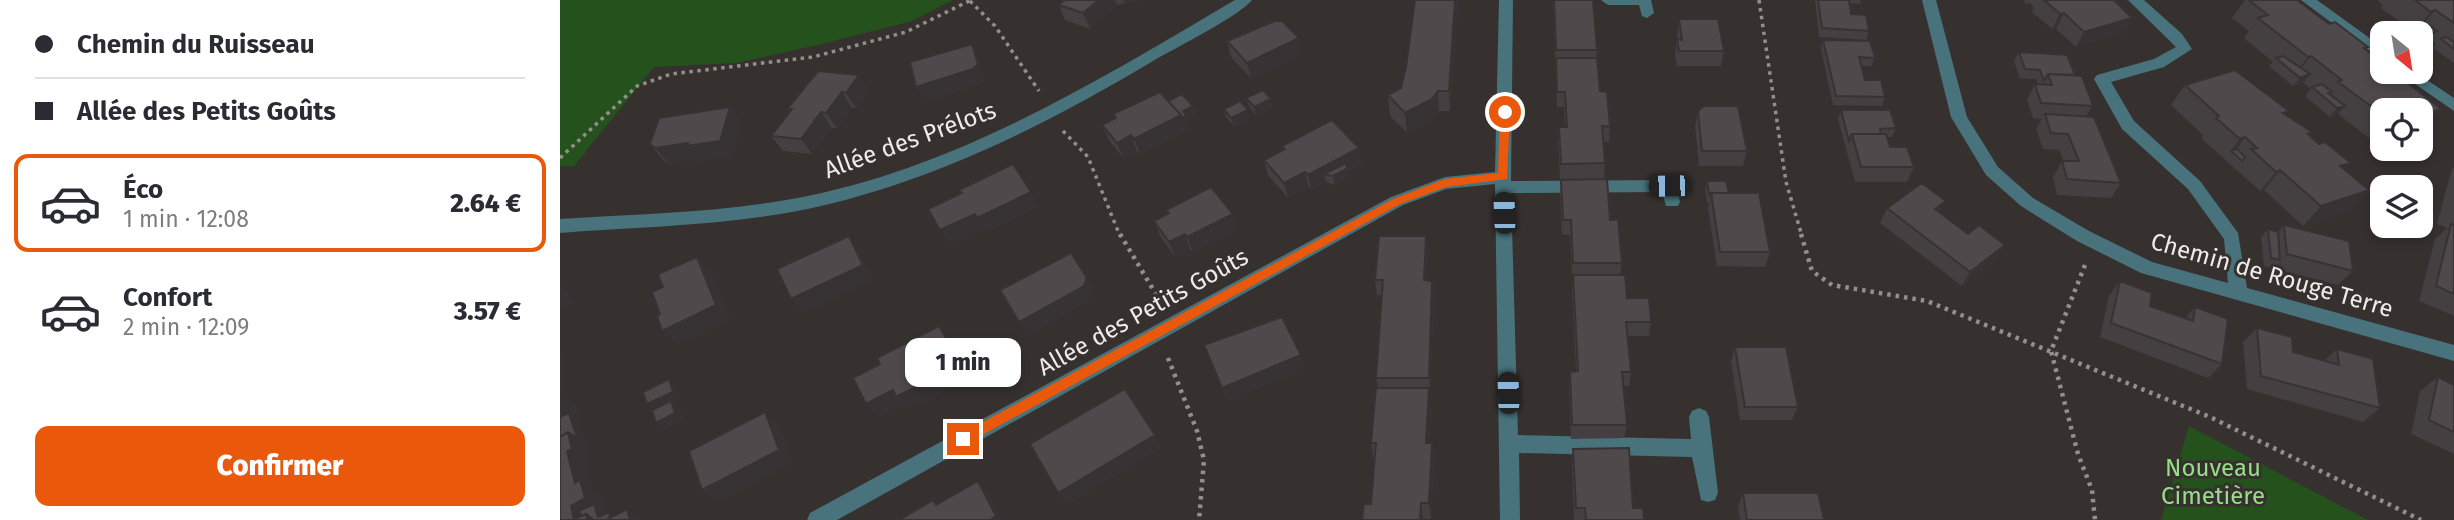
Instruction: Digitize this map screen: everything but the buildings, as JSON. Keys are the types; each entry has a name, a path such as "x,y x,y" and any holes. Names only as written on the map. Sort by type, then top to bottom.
{"street":[{"name":"Allée des Prélots","path":"560,226 726,215 832,197 948,158 1052,111 1090,92 1245,0"},
{"path":"1506,0 1503,182 1510,520"},
{"path":"1608,0 1645,5"},
{"name":"Chemin de Rouge Terre","path":"1929,0 1959,117 1992,171 2027,202 2147,268 2454,353"},
{"path":"2135,0 2177,37 2185,49 2159,63 2102,79 2128,125 2194,185 2232,238 2238,292"},
{"path":"2308,0 2370,46"},
{"path":"2422,84 2454,106"},
{"name":"Allée des Petits Goûts","path":"817,520 1413,194 1445,183 1669,187"},
{"path":"1699,417 1708,493"},
{"path":"1510,444 1701,448"}],"path":[{"path":"560,158 637,86 671,74 813,57 906,33 971,0 996,26 1064,134 1088,157 1121,237 1166,327 1205,471 1197,509 1199,520"},
{"path":"1759,0 1786,182 1812,271 1832,285 1927,301 2051,351 2210,417 2421,520"},
{"path":"2094,241 2051,351 2078,454 2092,490 2095,520"}],"green space":[{"path":"560,0 953,0 912,21 818,45 736,63 654,67 574,166 560,166"},
{"name":"Nouveau Cimetière","path":"2189,426 2368,520 2161,520"}],"route":[{"path":"963,439 1396,201 1445,183 1503,177 1505,112"}]}
